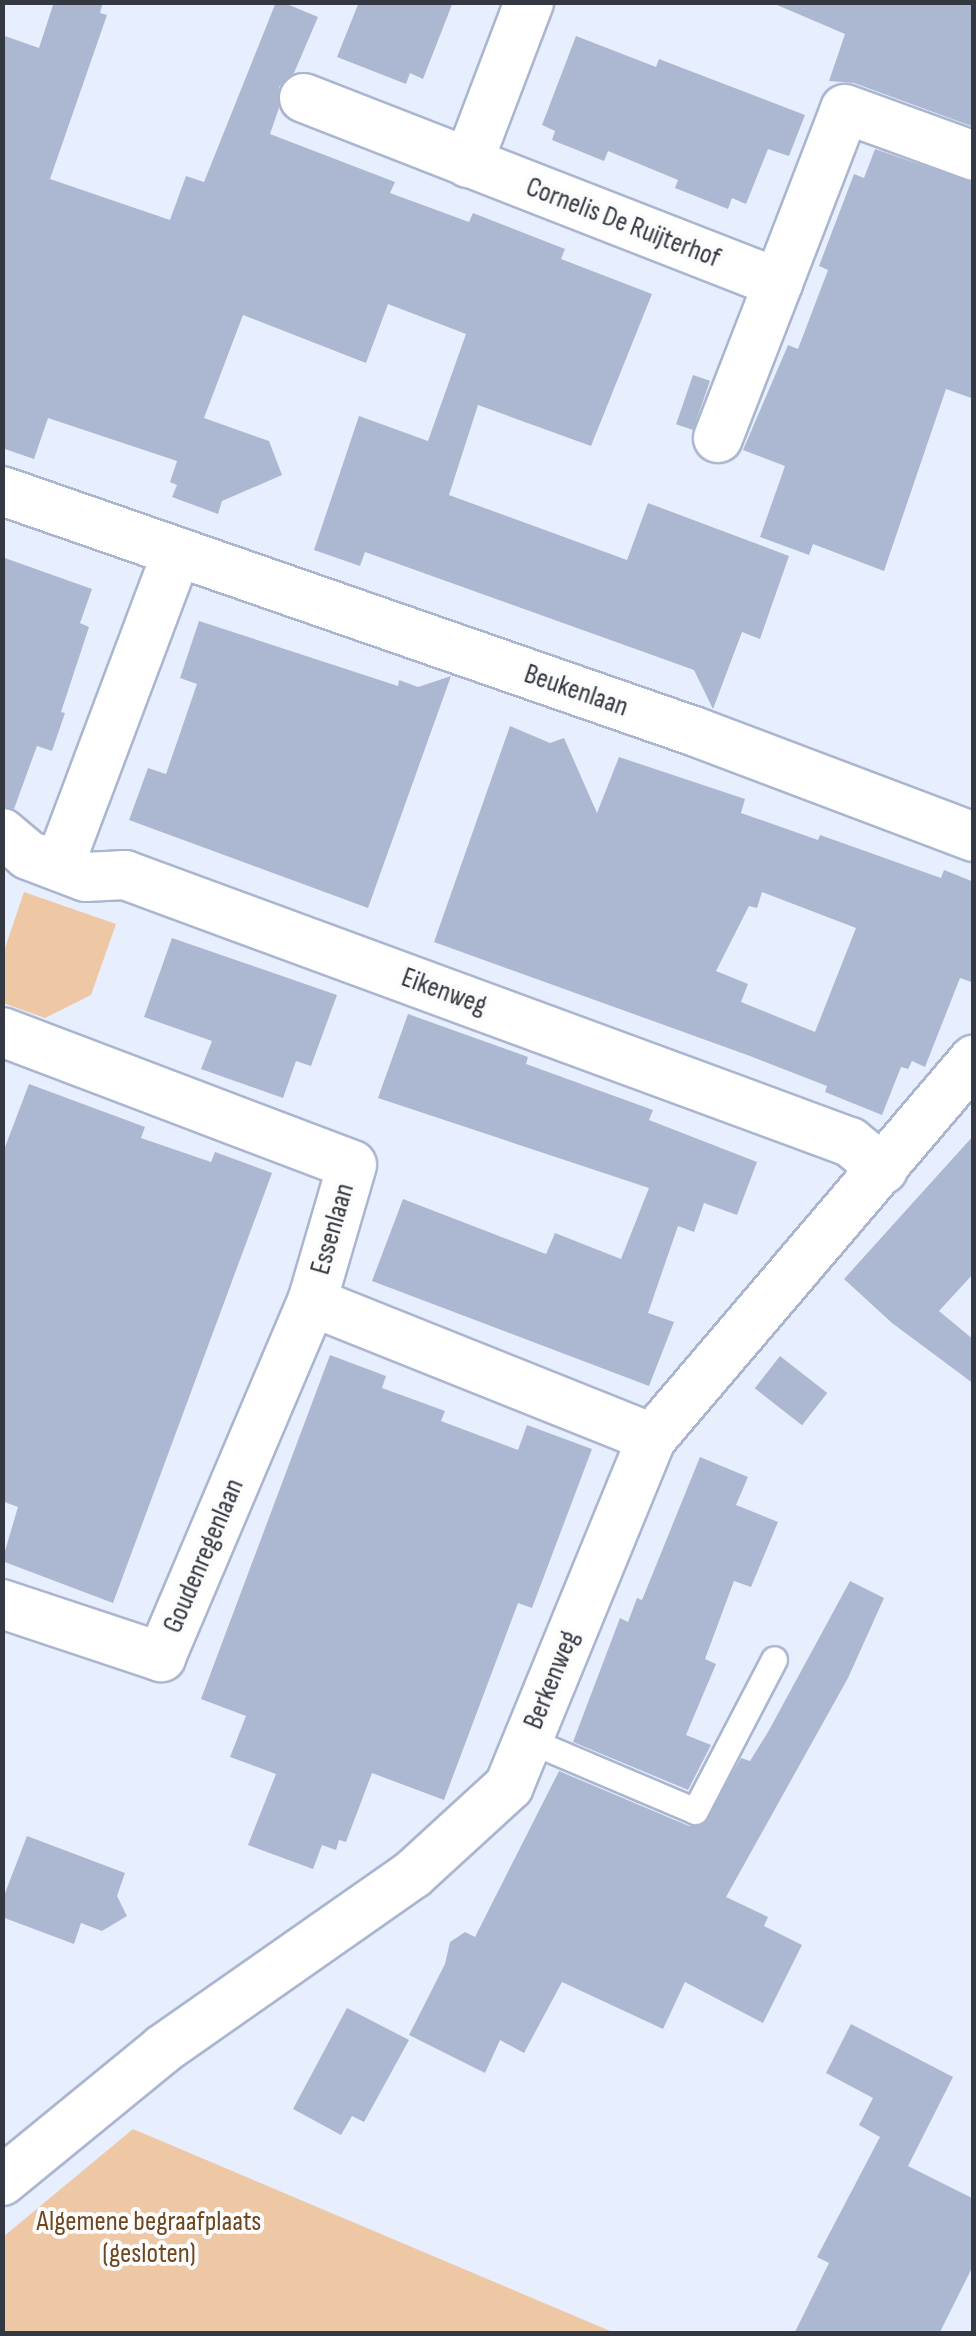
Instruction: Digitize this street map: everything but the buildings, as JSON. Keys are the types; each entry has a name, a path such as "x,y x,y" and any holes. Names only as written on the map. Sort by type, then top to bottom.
{"street":[{"path":"468,163 529,2"},
{"name":"Cornelis De Ruijterhof","path":"304,98 778,283"},
{"path":"718,438 846,110 974,156"},
{"name":"Beukenlaan","path":"2,491 696,732 974,838"},
{"path":"59,866 176,552"},
{"name":"Eikenweg","path":"2,833 28,854 86,877 125,875 850,1142 882,1168"},
{"name":"Essenlaan","path":"2,1032 352,1164 312,1302 652,1438"},
{"name":"Berkenweg","path":"2,2181 163,2049 412,1874 509,1786 652,1438 767,1298 974,1060"},
{"name":"Goudenregenlaan","path":"2,1604 161,1656 312,1302"}],"lane":[{"path":"528,1740 695,1811 774,1659"}],"green space":[{"path":"24,892 116,924 91,995 45,1018 3,1003 3,954"},
{"name":"Algemene begraafplaats (gesloten)","path":"133,2129 615,2333 3,2333 3,2237"}]}
